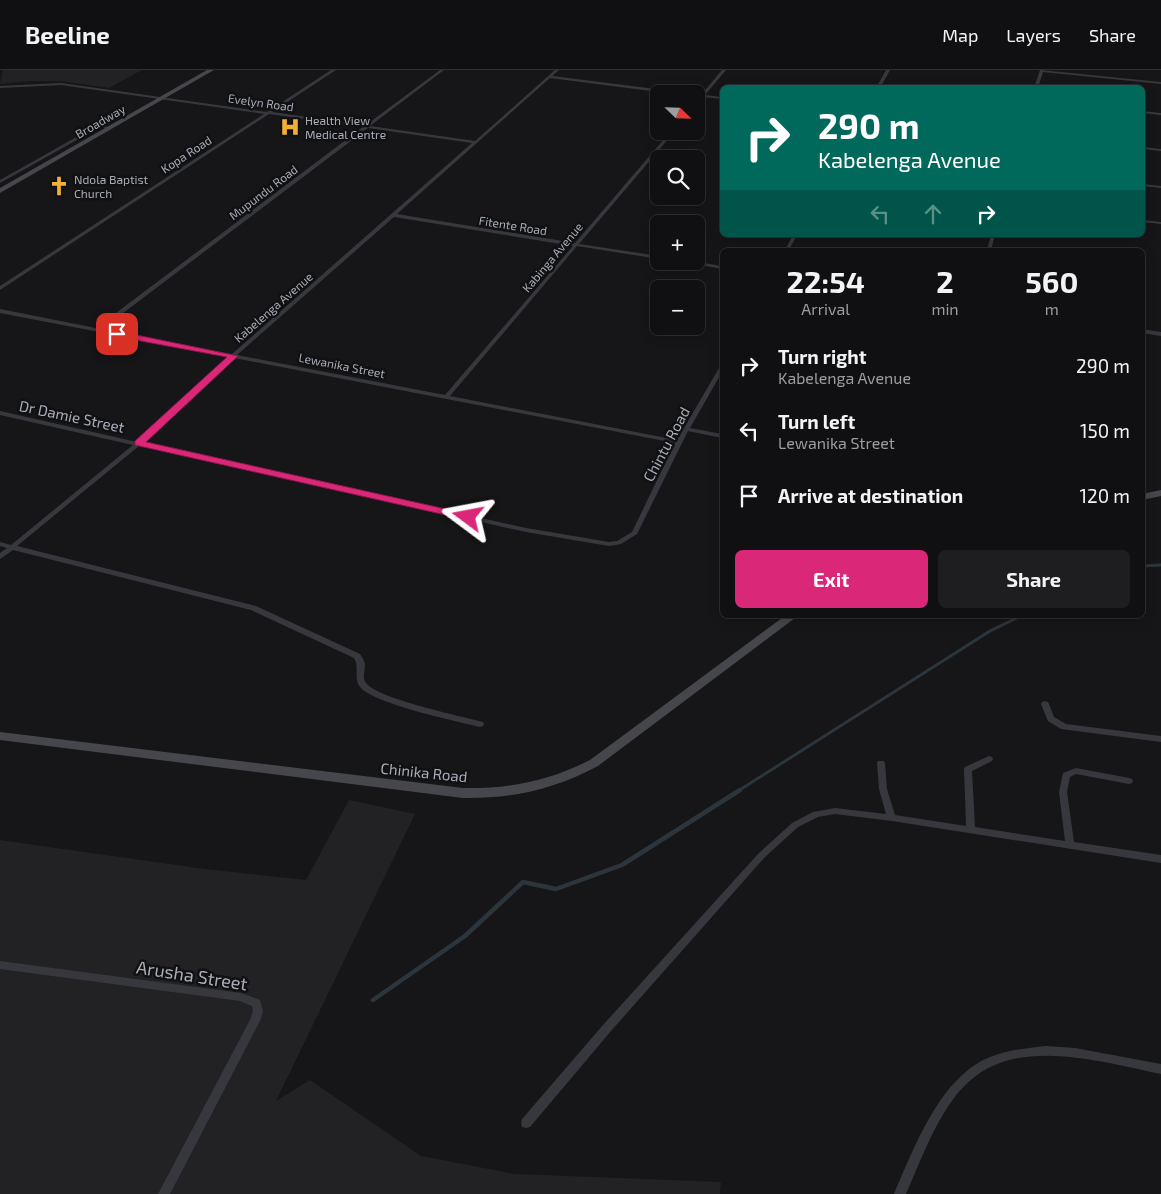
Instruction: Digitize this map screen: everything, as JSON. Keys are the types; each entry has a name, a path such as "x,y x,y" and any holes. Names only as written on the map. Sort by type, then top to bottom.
{"main road":[{"name":"Broadway","path":"0,191 210,70"},
{"path":"0,187 14,183"},
{"path":"1145,496 1161,493"},
{"name":"Chinika Road","path":"0,736 463,793 520,790 560,780 594,762 789,618"}],"street":[{"name":"Kopa Road","path":"0,288 334,70"},
{"name":"Mupundu Road","path":"97,330 442,70"},
{"name":"Kabelenga Avenue","path":"0,557 139,443 233,356 558,70"},
{"path":"705,92 724,70"},
{"path":"880,85 888,70"},
{"path":"1037,85 1042,70 1161,83"},
{"path":"550,77 650,90"},
{"path":"1137,85 1138,81"},
{"name":"Evelyn Road","path":"0,87 61,84 476,142"},
{"path":"705,96 720,98"},
{"path":"1145,112 1161,114"},
{"path":"0,182 99,126 110,128"},
{"name":"Kabinga Avenue","path":"446,397 664,140"},
{"path":"68,144 78,146"},
{"path":"1145,148 1161,150"},
{"path":"1145,185 1161,187"},
{"name":"Fitente Road","path":"393,215 650,257"},
{"path":"1145,221 1161,223"},
{"path":"788,248 795,237"},
{"path":"705,265 720,268"},
{"name":"Lewanika Street","path":"0,311 679,442"},
{"path":"1145,331 1161,334"},
{"name":"Chintu Road","path":"635,533 679,442 720,372"},
{"name":"Dr Damie Street","path":"0,413 516,528 588,541 619,543 635,533"},
{"path":"688,429 720,436"},
{"path":"0,544 261,610 357,656 362,662 360,678 367,689 396,701 480,724"},
{"path":"1045,704 1051,719 1064,727 1161,739"},
{"path":"971,830 968,769 989,759"},
{"path":"881,763 883,789 892,818"},
{"path":"1070,845 1063,792 1066,775 1076,771 1129,781"},
{"path":"526,1123 607,1028 779,838 805,819 824,812 892,818 1161,859"},
{"name":"Arusha Street","path":"0,964 241,997 256,1003 258,1010 256,1019 164,1194"},
{"path":"900,1194 938,1112 948,1097 958,1084 975,1071 992,1062 1011,1054 1031,1050 1053,1050 1161,1069"}],"shaded area":[{"path":"3,70 142,70 109,88 60,81 0,84"},
{"path":"349,800 415,814 276,1101 310,1080 421,1156 515,1174 721,1182 720,1194 0,1194 0,840 204,869 306,880"}],"waterway":[{"path":"1145,566 1161,565"},
{"path":"738,791 990,631 1017,618"},
{"path":"373,1000 465,936 523,882 556,889 622,865 740,790"}],"place":[{"name":"Health View Medical Centre","path":"290,127"},
{"name":"Ndola Baptist Church","path":"59,186"}],"route":[{"path":"117,334 233,356 139,443 468,517"}]}
